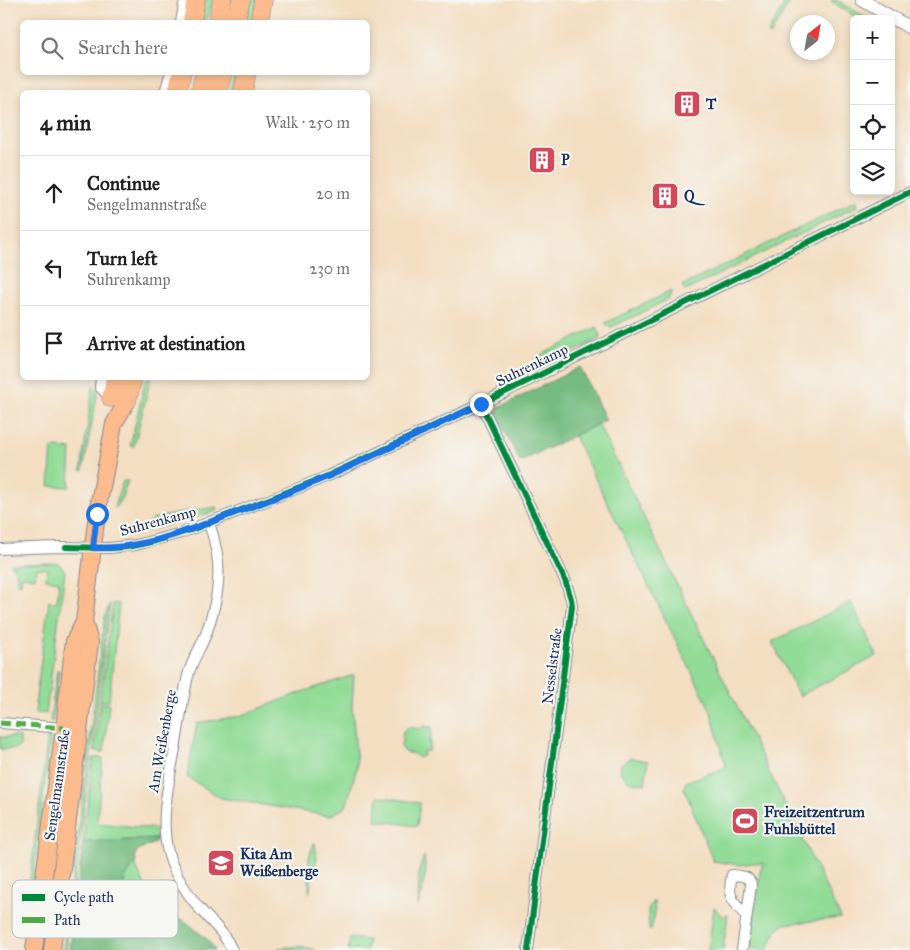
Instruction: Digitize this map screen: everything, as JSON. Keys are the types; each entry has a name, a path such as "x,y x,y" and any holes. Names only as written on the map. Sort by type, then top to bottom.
{"highway":[{"path":"192,20 196,0"},
{"path":"217,20 222,0"},
{"path":"236,20 241,0"},
{"path":"259,20 263,0"},
{"path":"178,90 181,75"},
{"path":"200,90 204,75"},
{"path":"218,90 222,75"},
{"path":"243,90 246,75"},
{"name":"Sengelmannstraße","path":"116,380 119,400"},
{"name":"Sengelmannstraße","path":"119,400 132,380"}],"main road":[{"name":"Sengelmannstraße","path":"43,880 74,640 84,622 102,487 119,400"},
{"name":"Sengelmannstraße","path":"61,880 90,642 84,622"}],"street":[{"path":"181,20 185,0"},
{"path":"862,0 910,28"},
{"path":"166,90 170,75"},
{"name":"Suhrenkamp","path":"0,549 120,547 145,543 181,533 281,496 481,404 910,192"},
{"name":"Sengelmannstraße","path":"101,380 100,387 119,400"},
{"name":"Nesselstraße","path":"481,404 565,580 572,606 528,950"},
{"name":"Am Weißenberge","path":"209,523 216,545 219,578 217,595 206,635 190,671 182,706 168,794 165,836 173,869 187,893 225,938 232,950"},
{"path":"0,723 64,728"},
{"path":"742,950 746,916"}],"green space":[{"path":"204,0 213,0 208,20 200,20"},
{"path":"249,0 258,0 254,20 245,20"},
{"path":"787,0 791,0 770,36 767,34"},
{"path":"837,0 861,15 853,15 831,1"},
{"path":"233,75 242,75 238,90 230,90"},
{"path":"857,200 858,206 685,291 682,286"},
{"path":"671,291 669,299 610,328 605,323"},
{"path":"597,327 601,338 531,373 526,370 538,364 535,358"},
{"path":"580,367 606,420 520,462 497,415 498,408"},
{"path":"146,380 150,380 134,446 130,446"},
{"path":"93,387 98,390 83,471 81,470"},
{"path":"598,424 841,918 785,924 777,930 767,950 749,950 760,872 763,863 740,865 713,861 684,788 686,782 726,767 710,709 574,436"},
{"path":"52,448 71,449 69,487 49,486"},
{"path":"123,481 128,481 122,497 116,507 114,507"},
{"path":"217,507 217,511 138,532 138,530 153,519"},
{"path":"58,563 65,571 46,714 35,713 49,601 57,602 59,581 46,579 47,569 37,568 35,578 22,576 21,583 17,583 17,573 11,564"},
{"path":"851,602 877,656 799,696 772,642"},
{"path":"110,603 75,880 72,880 105,616"},
{"path":"113,603 119,604 109,701 100,701"},
{"path":"57,670 59,670 53,721 50,721"},
{"path":"354,675 352,706 357,767 346,807 330,816 221,798 187,777 197,723 240,716 302,692"},
{"path":"100,703 109,704 104,752 94,751"},
{"path":"424,726 432,727 429,751 423,751 424,755 419,757 405,752 401,747 403,731 408,727 420,729"},
{"path":"48,735 51,736 33,880 30,880"},
{"path":"0,737 20,737 20,746 14,749 0,749"},
{"path":"93,758 103,758 97,823 158,829 157,839 83,842"},
{"path":"631,758 648,761 645,784 628,781 620,772 621,764"},
{"path":"378,796 420,803 417,826 375,820"},
{"path":"157,839 152,844 141,848 135,854 136,862 124,880 78,880 83,842"},
{"path":"314,843 317,858 309,893 309,857"},
{"path":"424,856 426,871 418,907 419,871"},
{"path":"136,862 142,880 124,879"},
{"path":"652,902 654,902 655,913 650,931 648,911"},
{"path":"714,907 723,917 728,915 723,950 708,950"},
{"path":"178,918 184,920 207,939 215,950 70,950 71,938 178,938"},
{"path":"65,938 68,938 66,950 63,950"},
{"path":"350,938 368,940 367,950 348,950"},
{"path":"302,946 315,950 284,950 278,948"}],"marked path":[{"path":"0,723 64,728"}],"cycle path":[{"path":"66,547 126,547 155,541 193,529 328,476 481,404 910,192"},
{"path":"481,404 565,580 572,606 528,950"}],"place":[{"name":"T","path":"687,104"},
{"name":"P","path":"542,160"},
{"name":"Q","path":"665,196"},
{"name":"Freizeitzentrum Fuhlsbüttel","path":"745,821"},
{"name":"Kita Am Weißenberge","path":"221,863"}],"route":[{"path":"97,514 93,548 126,547 155,541 281,496 481,404"}]}
